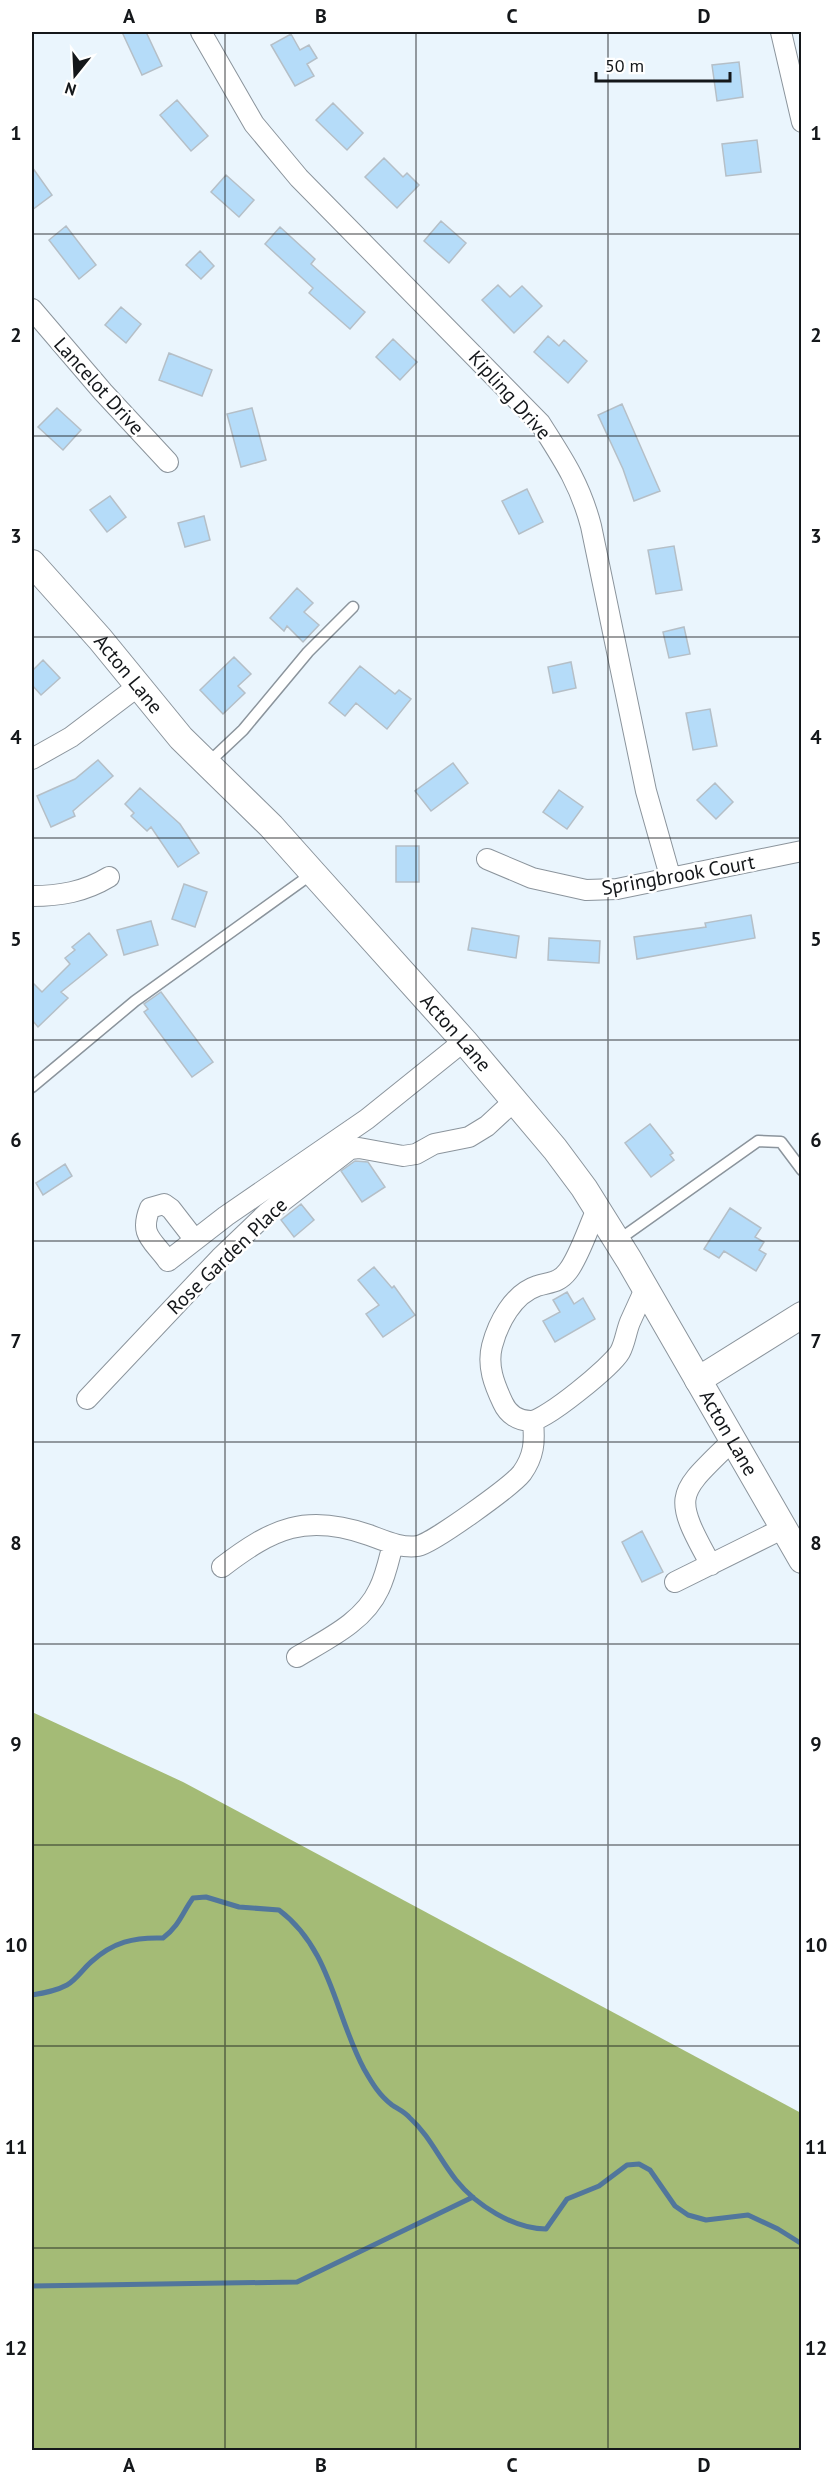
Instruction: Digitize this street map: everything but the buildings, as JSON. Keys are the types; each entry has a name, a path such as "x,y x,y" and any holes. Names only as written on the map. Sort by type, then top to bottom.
{"street":[{"name":"Kipling Drive","path":"201,32 254,124 299,178 540,423 566,464 583,496 591,526 646,791 670,876"},
{"path":"782,32 801,122"},
{"name":"Lancelot Drive","path":"32,309 103,393 168,462"},
{"name":"Acton Lane","path":"32,563 100,639 181,738 271,826 464,1041 555,1149 617,1241 801,1560"},
{"path":"32,759 71,737 137,687"},
{"name":"Springbrook Court","path":"488,859 532,878 586,890 617,889 670,876 712,871 801,851"},
{"path":"32,896 56,896 79,891 93,887 109,877"},
{"path":"195,1240 367,1119 464,1041"},
{"name":"Rose Garden Place","path":"87,1399 220,1258 267,1213 350,1149 359,1148 403,1156 416,1154 434,1144 469,1137 487,1125 514,1101"},
{"path":"597,1209 569,1270 554,1284 537,1286 523,1294 503,1318 492,1347 492,1381 506,1409 515,1418 533,1422 608,1368 620,1353 645,1289"},
{"path":"698,1380 801,1315"},
{"path":"222,1567 247,1548 289,1527 332,1524 393,1544 417,1546 444,1534 521,1475 534,1450 533,1422"},
{"path":"711,1565 689,1525 684,1499 691,1481 733,1440"},
{"path":"675,1582 784,1528"},
{"path":"297,1657 339,1632 368,1608 380,1588 393,1544"}],"lane":[{"path":"207,764 243,730 308,652 353,607"},
{"path":"32,1087 135,1001 313,873"},
{"path":"617,1241 758,1141 781,1142 801,1170"}],"green space":[{"path":"32,1712 183,1782 801,2113 801,2450 32,2450"}],"waterway":[{"path":"32,1995 67,1985 99,1955 116,1945 133,1940 163,1938 177,1924 193,1898 206,1897 239,1907 279,1910 296,1926 321,1963 354,2048 376,2088 387,2101 417,2125 464,2189 496,2214 521,2225 546,2229 567,2199 599,2186 627,2165 639,2164 650,2170 675,2206 688,2215 706,2220 748,2215 778,2229 802,2244"},
{"path":"32,2286 297,2282 473,2197"}]}
